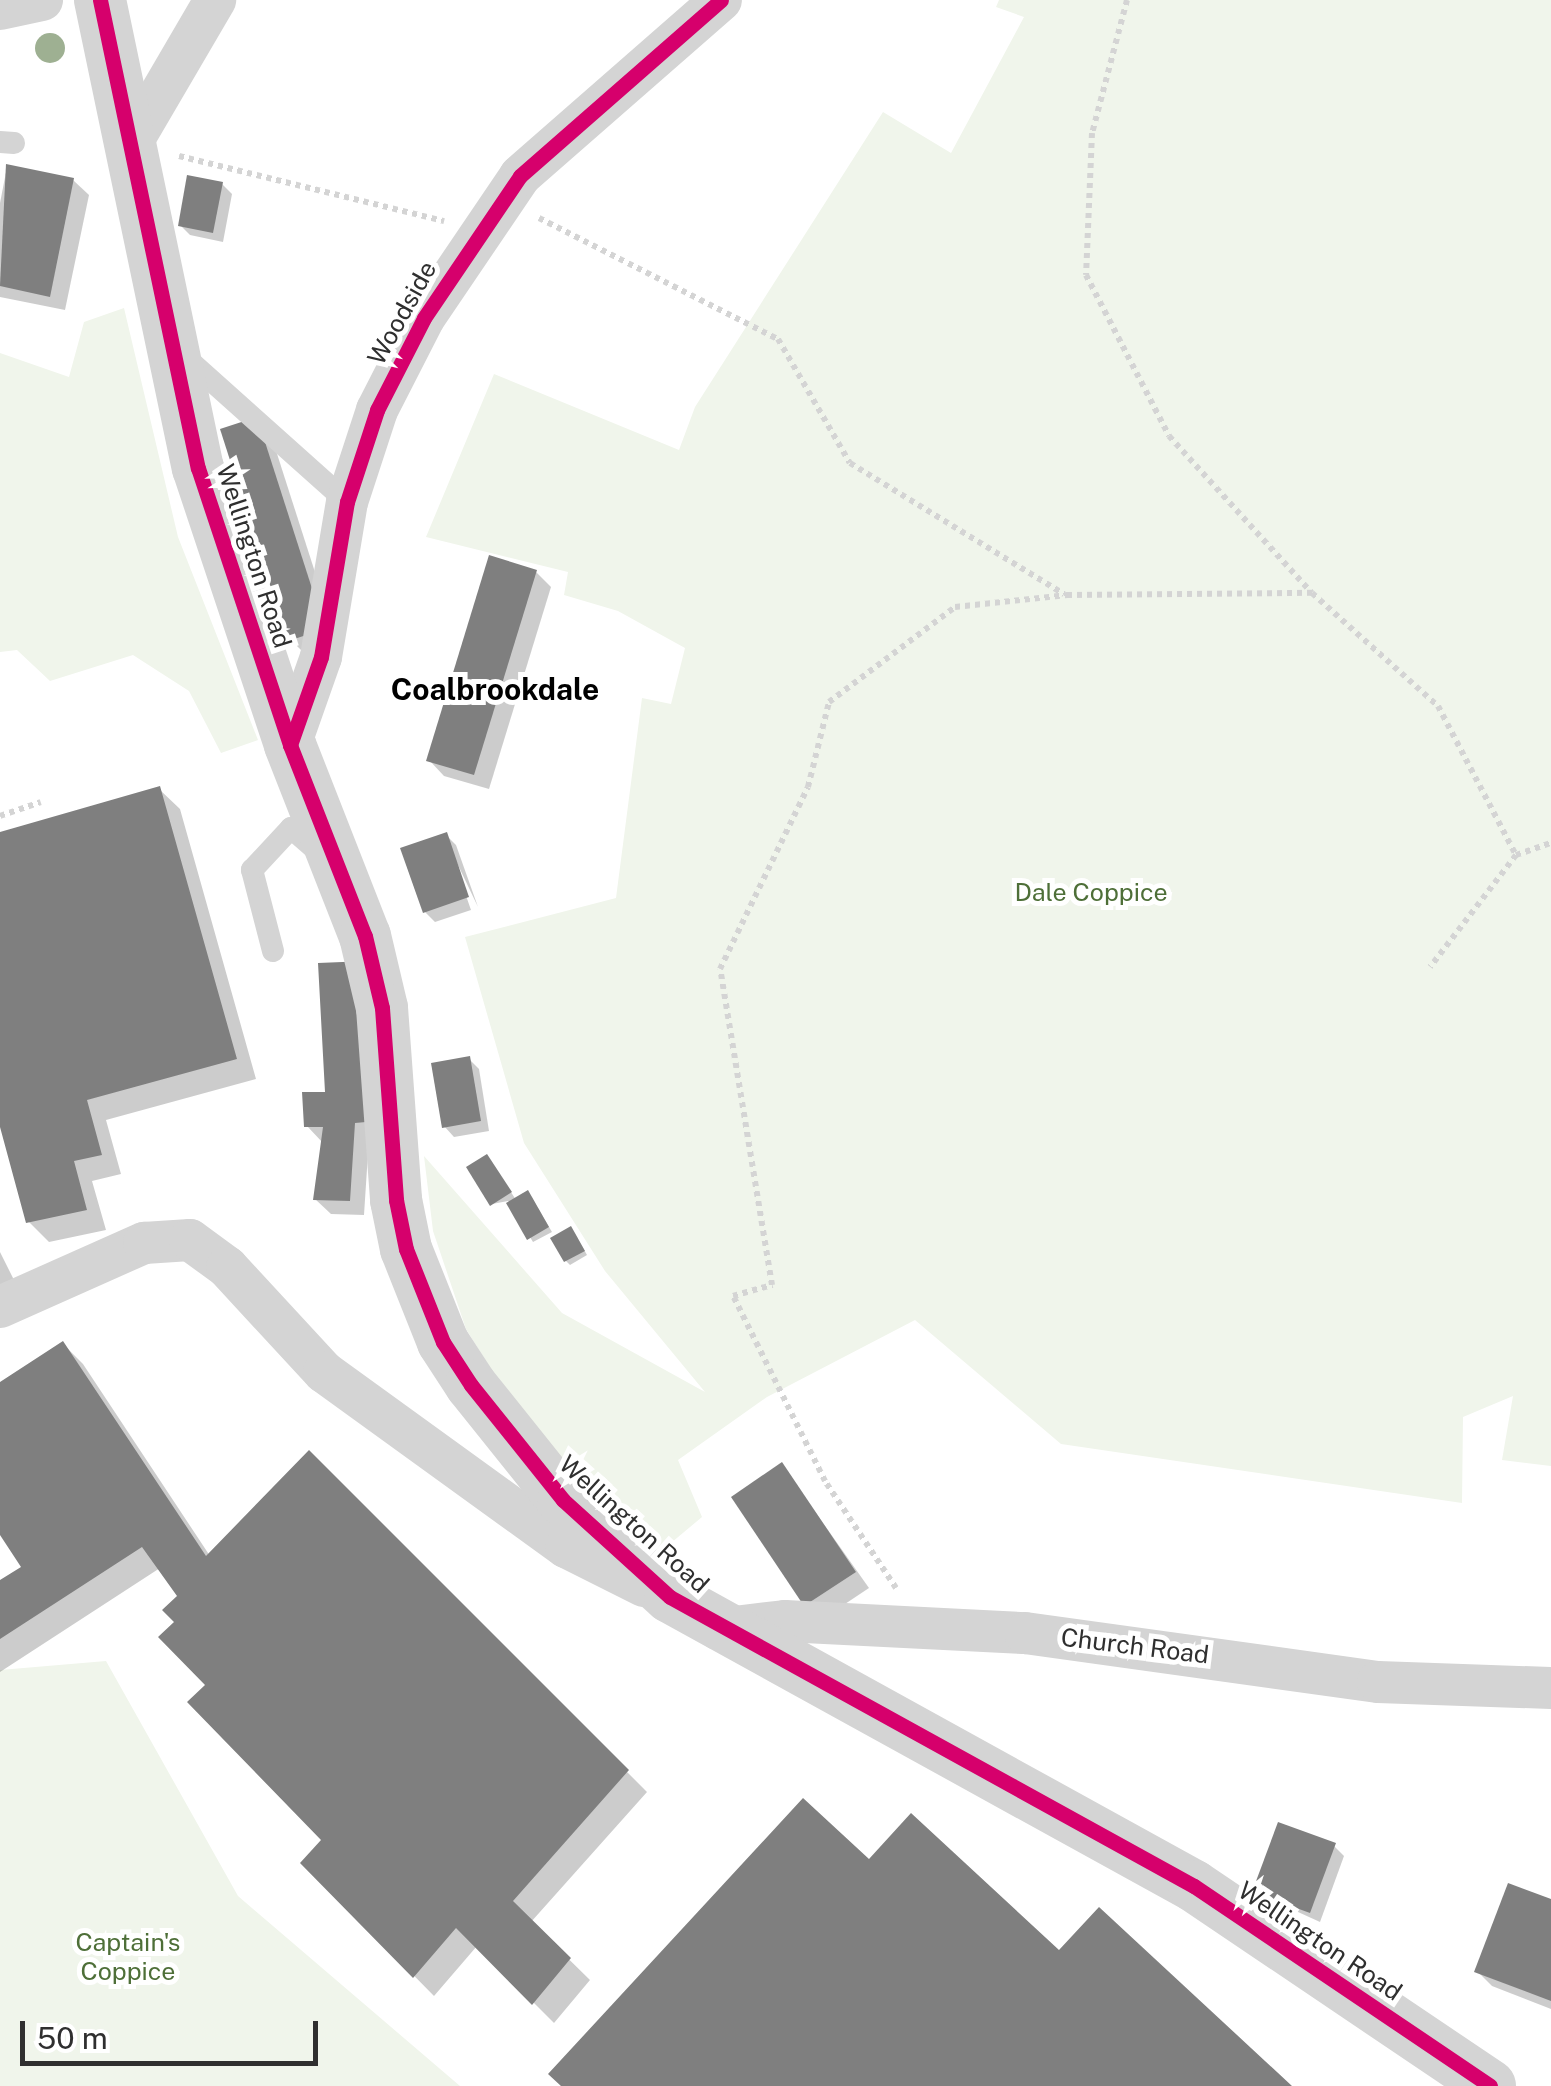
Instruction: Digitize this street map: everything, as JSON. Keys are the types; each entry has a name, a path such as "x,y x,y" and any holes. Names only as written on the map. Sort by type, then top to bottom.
{"street":[{"path":"0,9 42,0"},
{"name":"Wellington Road","path":"100,0 132,144 167,341 198,468 290,745 341,871 382,1008 396,1200 422,1295 443,1342 514,1444 563,1500 670,1597 718,1629 1194,1886 1490,2086"},
{"path":"132,144 215,0"},
{"name":"Woodside","path":"290,745 322,658 347,502 377,410 490,216 520,176 720,0"},
{"path":"0,1307 144,1244 190,1240 227,1267 324,1372 566,1547 670,1597"},
{"name":"Church Road","path":"718,1629 749,1621 922,1626 1128,1642 1378,1682 1551,1688"}],"lane":[{"path":"167,341 347,502"},
{"path":"273,951 252,870 291,828 341,871"}],"path":[{"path":"1127,0 1092,133 1086,275 1169,436 1312,593 1438,706 1516,855"},
{"path":"132,144 490,216 778,338 850,463 1066,595"},
{"path":"922,1626 825,1481 732,1296 772,1285 720,969 808,788 829,702 955,606 1066,595 1312,593"},
{"path":"0,816 40,802"},
{"path":"1430,966 1516,855 1551,842"}],"green space":[{"name":"Dale Coppice","path":"999,0 1551,0 1551,1466 1502,1460 1513,1396 1463,1417 1462,1503 1061,1444 915,1320 767,1397 678,1460 702,1517 659,1553 543,1453 466,1329 433,1231 424,1156 562,1313 705,1392 605,1271 524,1143 465,937 616,898 642,698 671,704 685,648 618,611 564,595 568,572 426,537 494,374 679,450 695,407 883,112 951,153 1024,17 996,7"},
{"path":"124,308 178,537 258,740 221,753 189,691 133,655 50,681 17,650 0,652 0,353 69,377 84,322"},
{"name":"Captain's Coppice","path":"106,1661 238,1896 460,2086 0,2086 0,1670"}],"building":[{"path":"6,164 74,178 50,297 0,286"},
{"path":"187,175 223,182 213,233 178,226"},
{"path":"257,417 325,629 288,641 220,429"},
{"path":"489,555 537,570 474,775 426,761"},
{"path":"160,786 237,1059 87,1100 102,1155 74,1161 87,1210 26,1223 0,1127 0,832"},
{"path":"447,832 469,897 423,913 400,848"},
{"path":"367,961 377,1121 355,1123 350,1201 313,1200 323,1127 304,1127 302,1092 325,1092 318,963"},
{"path":"470,1056 481,1121 442,1128 431,1063"},
{"path":"487,1154 512,1192 490,1206 466,1167"},
{"path":"528,1190 549,1227 527,1240 506,1203"},
{"path":"571,1226 585,1251 564,1262 550,1238"},
{"path":"63,1341 206,1556 309,1450 629,1770 513,1901 571,1958 532,2005 456,1928 413,1978 300,1863 321,1840 187,1702 205,1685 158,1637 174,1622 162,1610 177,1596 142,1547 0,1639 0,1580 21,1567 0,1535 0,1382"},
{"path":"782,1462 856,1572 804,1606 731,1497"},
{"path":"803,1798 869,1859 911,1813 1059,1950 1099,1907 1292,2086 561,2086 548,2074"},
{"path":"1278,1822 1336,1843 1310,1913 1252,1892"},
{"path":"1508,1883 1551,1899 1551,2001 1474,1972"}],"cycle path":[{"path":"100,0 198,468 290,745 365,936 382,1008 396,1200 406,1249 443,1342 471,1385 563,1500 670,1597 1194,1886 1490,2086"},
{"path":"290,745 321,657 347,502 377,410 424,318 520,176 721,0"}],"district":[{"name":"Coalbrookdale","path":"495,689"}]}
